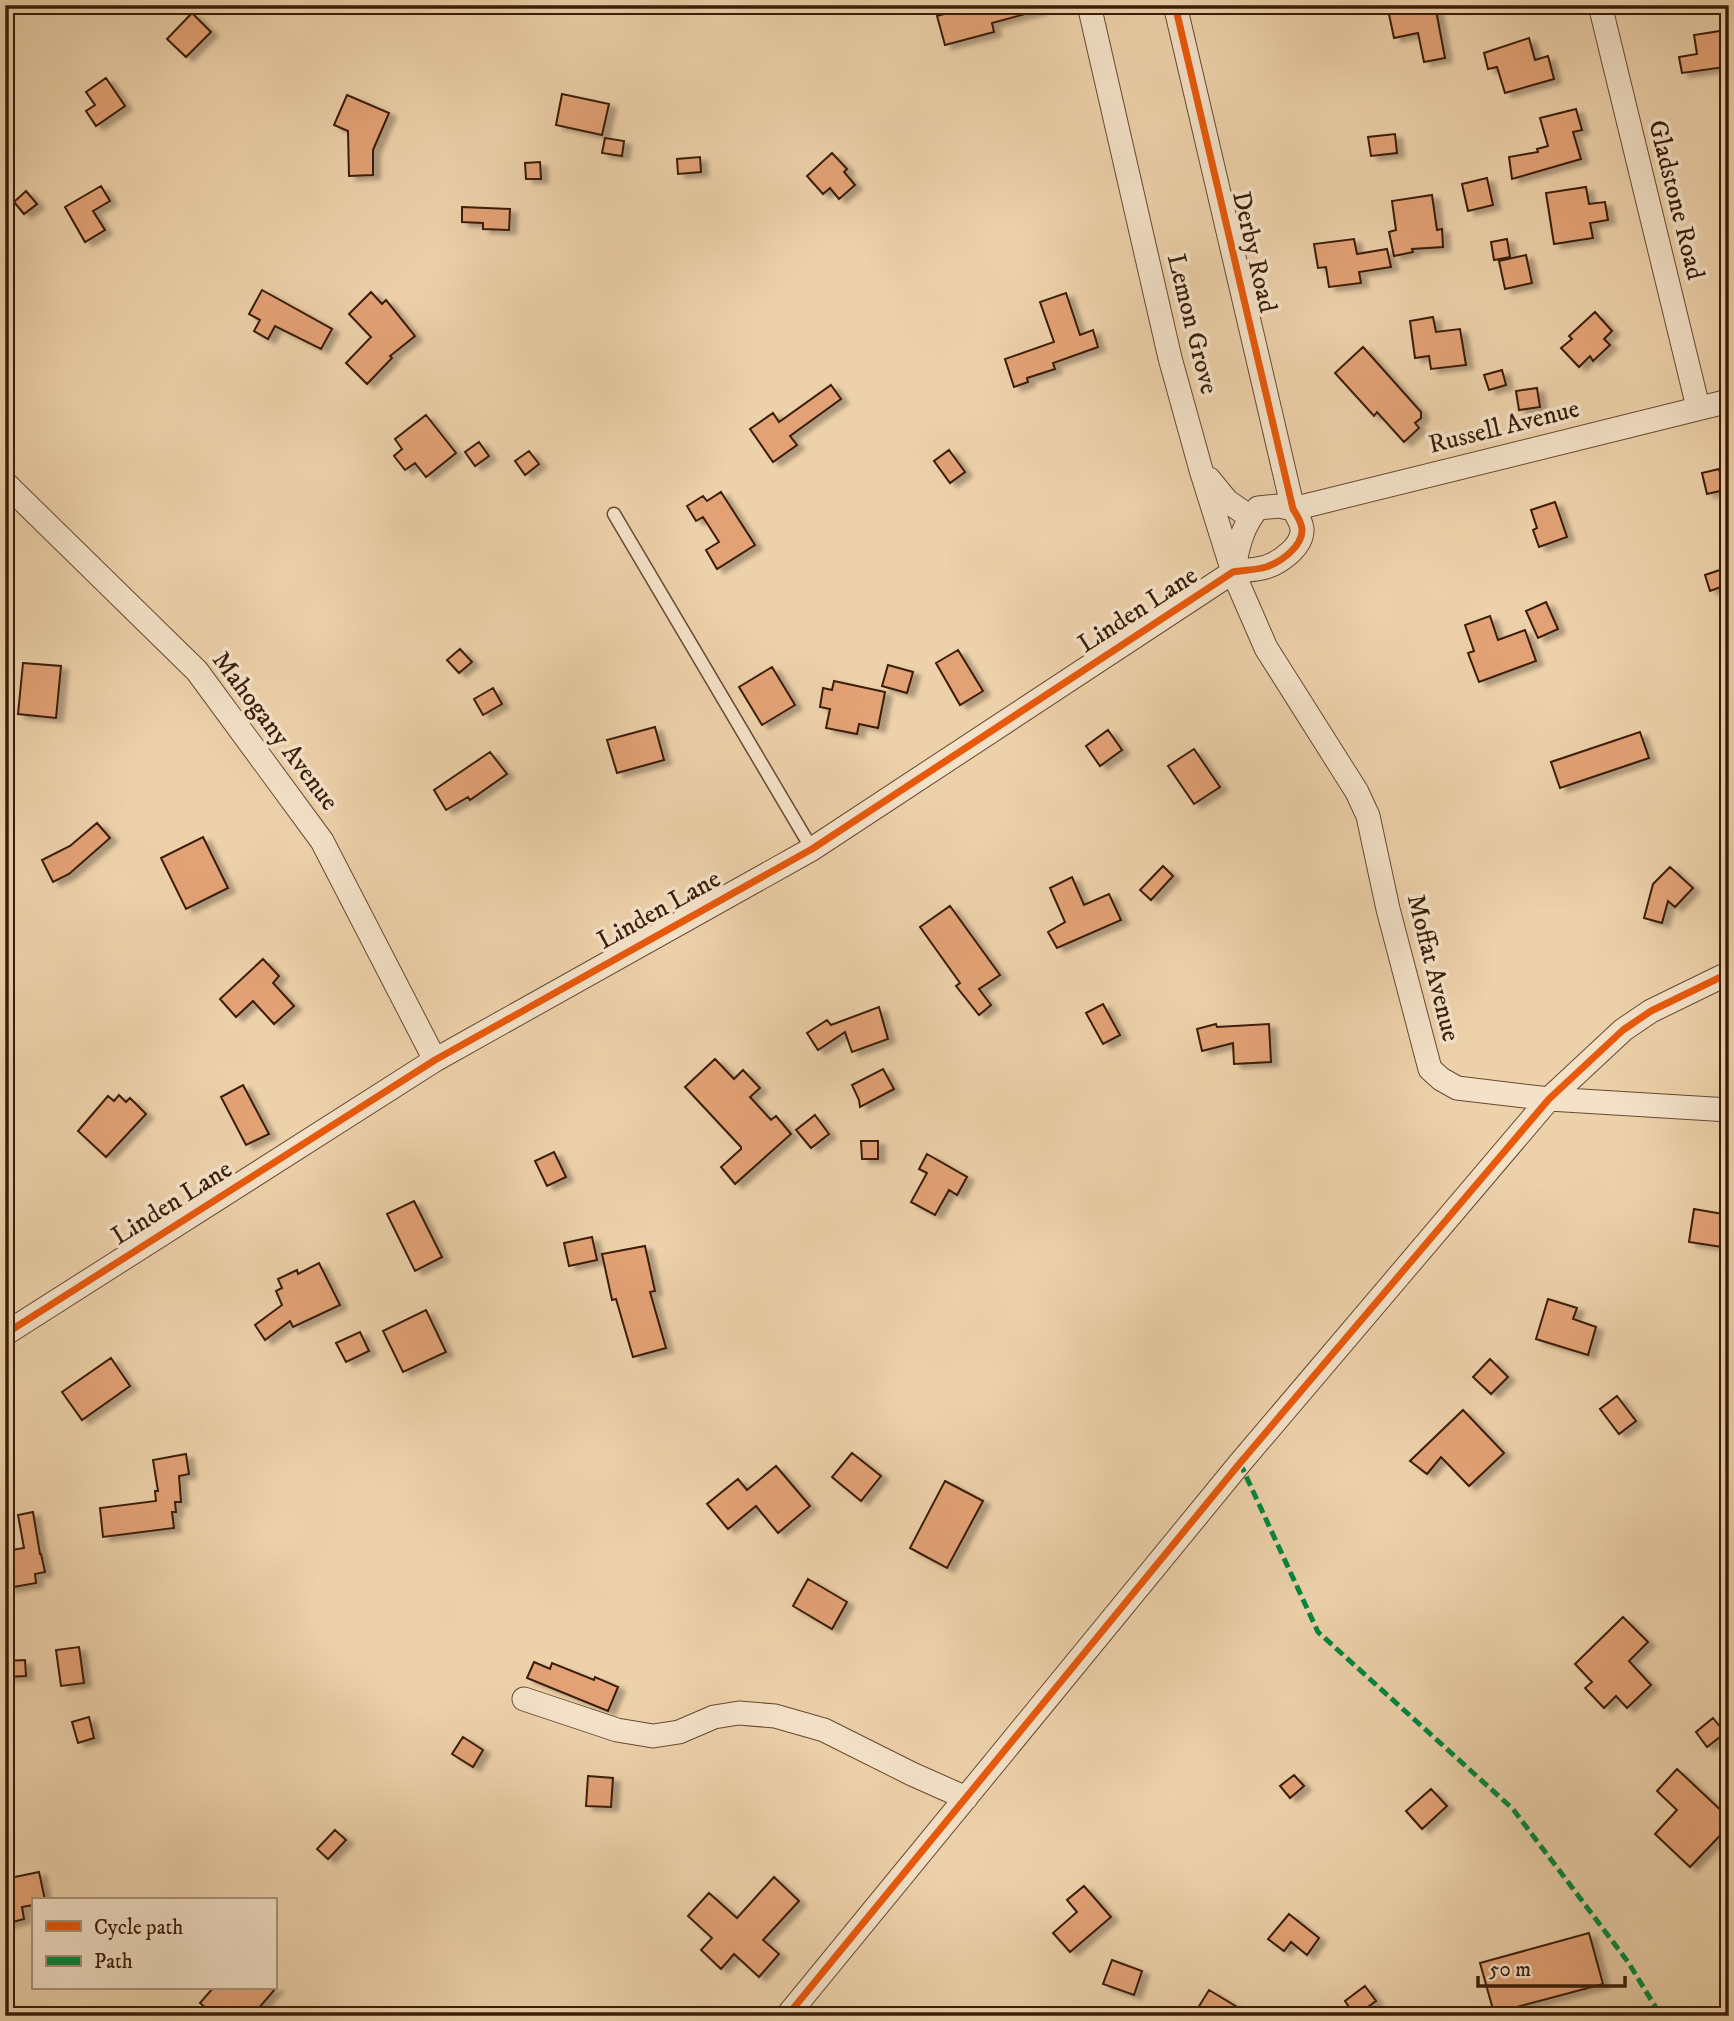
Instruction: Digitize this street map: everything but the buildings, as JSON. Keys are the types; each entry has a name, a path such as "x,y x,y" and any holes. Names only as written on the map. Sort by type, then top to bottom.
{"street":[{"name":"Lemon Grove","path":"1089,5 1170,358 1233,572 1266,648"},
{"name":"Derby Road","path":"1175,5 1293,509"},
{"name":"Gladstone Road","path":"1600,5 1698,407"},
{"name":"Russell Avenue","path":"1250,517 1258,508 1279,506 1293,509 1729,401"},
{"path":"1201,470 1227,501 1250,517 1239,540 1233,572"},
{"name":"Mahogany Avenue","path":"5,483 197,671 322,841 435,1060"},
{"name":"Linden Lane","path":"5,1334 435,1060 812,849 1233,572 1266,567 1282,560 1299,541 1302,530 1293,509"},
{"name":"Moffat Avenue","path":"1266,648 1357,792 1368,816 1388,909 1430,1069 1457,1088 1549,1099 1729,1110"},
{"path":"793,2014 965,1798 1240,1463 1549,1099 1623,1030 1651,1011 1729,973"},
{"path":"524,1699 617,1730 653,1736 679,1732 713,1717 739,1713 775,1716 824,1730 965,1798"}],"lane":[{"path":"614,514 812,849"}],"marked path":[{"path":"1240,1463 1318,1632 1513,1809 1628,1962 1661,2016"}],"cycle path":[{"path":"5,1334 435,1060 812,849 1233,572 1266,567 1295,547 1302,529 1293,509 1175,5"},
{"path":"787,2016 1240,1463 1549,1099 1623,1030 1651,1011 1729,973"}]}
